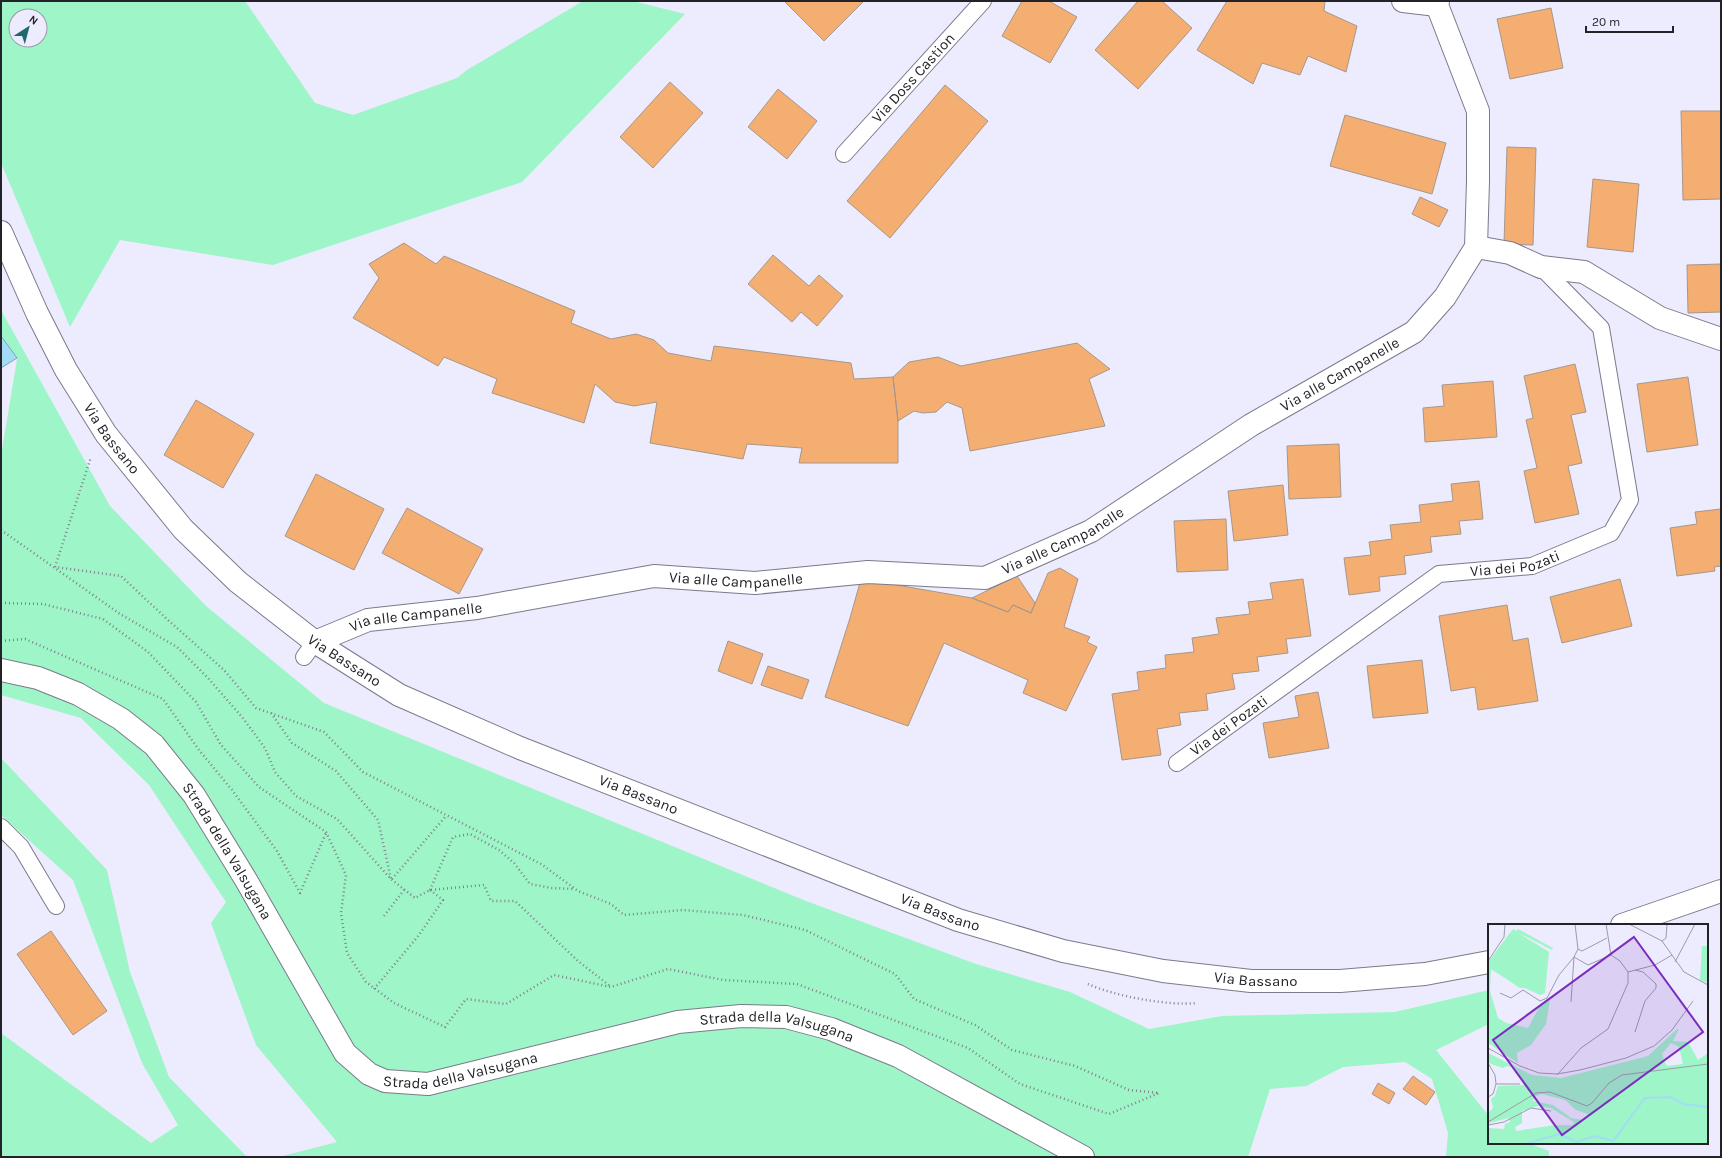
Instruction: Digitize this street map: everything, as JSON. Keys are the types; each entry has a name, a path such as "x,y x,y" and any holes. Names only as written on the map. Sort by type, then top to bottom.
{"main road":[{"path":"1403,1 1437,3 1478,111 1476,247"},
{"name":"Via Bassano","path":"1,232 37,313 66,370 106,434 182,529 309,650 399,695 520,748 958,920 1063,952 1163,971 1251,981 1340,981 1425,974 1488,962"},
{"name":"Via dei Pozati","path":"1476,247 1510,253 1541,267 1584,272 1660,318 1721,339"},
{"name":"Via alle Campanelle","path":"309,650 368,620 477,608 654,576 755,583 868,572 985,578 1091,531 1251,425 1414,332 1445,296 1476,247"},
{"name":"Strada della Valsugana","path":"1,670 38,678 78,694 121,719 154,745 194,795 246,880 345,1053 369,1074 385,1081 428,1084 678,1022 741,1016 786,1017 831,1029 898,1056 1083,1157"},
{"path":"1625,924 1721,892"}],"lane":[{"name":"Via Doss Castion","path":"844,154 983,1"},
{"name":"Via dei Pozati","path":"1177,763 1439,574 1532,566 1611,533 1630,500 1601,328 1541,267"},
{"path":"1,827 21,847 56,906"}],"path":[{"path":"55,567 93,449"},
{"path":"1,530 120,614 177,647 208,678 242,717 266,748 275,772 296,796 337,819 391,879 404,890 415,898 430,890 484,886 492,901 515,901 578,961 611,987"},
{"path":"1,603 44,604 103,619 148,652 196,702 221,745 260,787 326,832 346,875 341,913 347,952 366,982 394,1003 444,1027 466,999 506,1004 554,975 611,987 668,969 723,980 797,984 968,1048 1020,1084 1109,1114 1159,1093 1129,1090 1075,1066 1012,1050 975,1025 914,1000 895,974 806,930 744,915 683,910 624,915 611,904 576,889 541,864 363,772 324,732 256,708 224,670 121,576 55,567"},
{"path":"271,713 292,743 336,771 378,820 391,879"},
{"path":"391,879 446,816"},
{"path":"277,851 300,894 326,832"},
{"path":"430,890 452,837 470,834 499,850 514,864 530,884 552,888 576,889"},
{"path":"384,916 404,890"},
{"path":"374,989 419,936 443,900 430,890"},
{"path":"1086,984 1111,993 1144,999 1186,1004 1199,1002"}],"green space":[{"path":"1,1 245,1 315,103 353,115 457,78 467,70 583,1 633,1 685,14 522,182 273,265 120,240 70,327 1,163"},
{"path":"1,310 110,506 206,606 324,703 806,901 976,964 1070,992 1149,1029 1222,1016 1395,1012 1488,990 1488,1024 1436,1050 1488,1115 1488,1144 1531,1144 1549,1151 1549,1157 1446,1157 1448,1133 1432,1079 1405,1062 1343,1067 1306,1086 1270,1089 1248,1157 279,1157 337,1142 256,1045 211,923 226,902 149,785 81,718 1,695 1,456 17,359 1,336"},
{"path":"1,758 107,870 130,972 169,1077 247,1157 1,1157 1,1033 151,1143 178,1125 142,1063 73,880 1,815"}],"water":[{"path":"1,336 17,358 1,368"}],"building":[{"path":"784,1 864,1 824,41"},
{"path":"1022,1 1049,1 1077,17 1050,63 1002,36"},
{"path":"1138,1 1162,1 1192,28 1138,89 1095,50"},
{"path":"1227,1 1325,1 1324,11 1357,26 1346,72 1308,56 1300,75 1262,63 1253,84 1197,50"},
{"path":"1551,8 1563,68 1510,79 1497,19"},
{"path":"670,82 703,113 653,168 620,137"},
{"path":"945,85 988,121 890,238 847,201"},
{"path":"778,89 817,121 787,159 748,127"},
{"path":"1681,111 1721,111 1721,199 1683,200"},
{"path":"1345,115 1446,143 1432,194 1330,166"},
{"path":"1507,147 1536,148 1533,245 1504,244"},
{"path":"1593,179 1639,184 1633,252 1587,247"},
{"path":"1420,197 1448,210 1439,227 1412,214"},
{"path":"404,243 436,264 444,256 575,311 571,323 611,339 636,334 654,340 668,353 711,361 714,346 851,363 854,379 893,377 898,421 898,463 799,463 802,448 747,444 743,459 650,443 657,402 634,406 615,402 595,384 584,423 492,393 497,379 444,357 438,366 353,318 379,278 369,264"},
{"path":"773,255 809,286 819,275 843,296 817,326 801,312 792,322 748,284"},
{"path":"1721,264 1721,312 1688,313 1687,265"},
{"path":"1077,343 1110,369 1089,379 1105,426 970,451 962,408 947,402 936,412 923,413 914,411 898,421 893,377 909,362 938,357 961,366"},
{"path":"1575,364 1586,412 1571,415 1582,463 1568,466 1579,514 1535,523 1524,471 1537,468 1526,420 1533,418 1524,376"},
{"path":"1688,377 1698,445 1647,452 1637,384"},
{"path":"1493,381 1497,437 1425,442 1423,408 1444,406 1442,385"},
{"path":"196,400 254,434 223,488 164,455"},
{"path":"1339,444 1341,497 1289,499 1287,446"},
{"path":"316,474 384,509 354,570 285,536"},
{"path":"1479,481 1483,519 1459,521 1461,534 1430,537 1432,552 1404,556 1406,574 1379,577 1380,591 1349,595 1344,558 1371,555 1369,542 1392,539 1390,525 1421,522 1419,505 1453,501 1451,484"},
{"path":"1283,485 1288,535 1234,541 1228,491"},
{"path":"407,508 483,549 459,594 382,553"},
{"path":"1721,509 1721,566 1714,567 1715,571 1677,576 1670,528 1697,524 1695,512"},
{"path":"1226,519 1228,570 1177,572 1174,521"},
{"path":"1060,568 1078,579 1064,627 1090,637 1087,642 1097,647 1066,711 1023,693 1028,680 944,643 908,726 825,697 861,579 972,598 1008,612 1013,605 1031,613 1048,573"},
{"path":"1017,576 1035,603 1031,613 1013,605 1008,612 972,598"},
{"path":"1303,579 1311,636 1286,639 1288,653 1257,657 1259,671 1232,674 1235,689 1206,694 1208,710 1179,713 1181,725 1157,729 1161,755 1122,760 1112,694 1139,690 1137,672 1166,668 1165,655 1194,652 1192,638 1219,634 1216,618 1250,614 1248,602 1273,599 1270,583"},
{"path":"1620,579 1632,626 1562,643 1550,597"},
{"path":"1507,605 1513,641 1528,638 1538,701 1478,710 1475,687 1451,691 1439,616"},
{"path":"728,641 763,654 752,684 718,671"},
{"path":"1422,660 1428,713 1373,718 1367,666"},
{"path":"768,666 809,680 802,699 761,685"},
{"path":"1318,692 1329,748 1269,758 1263,723 1299,717 1295,696"},
{"path":"51,931 107,1011 73,1035 17,954"},
{"path":"1413,1076 1435,1092 1426,1105 1403,1089"},
{"path":"1378,1083 1395,1093 1389,1104 1372,1094"}]}
